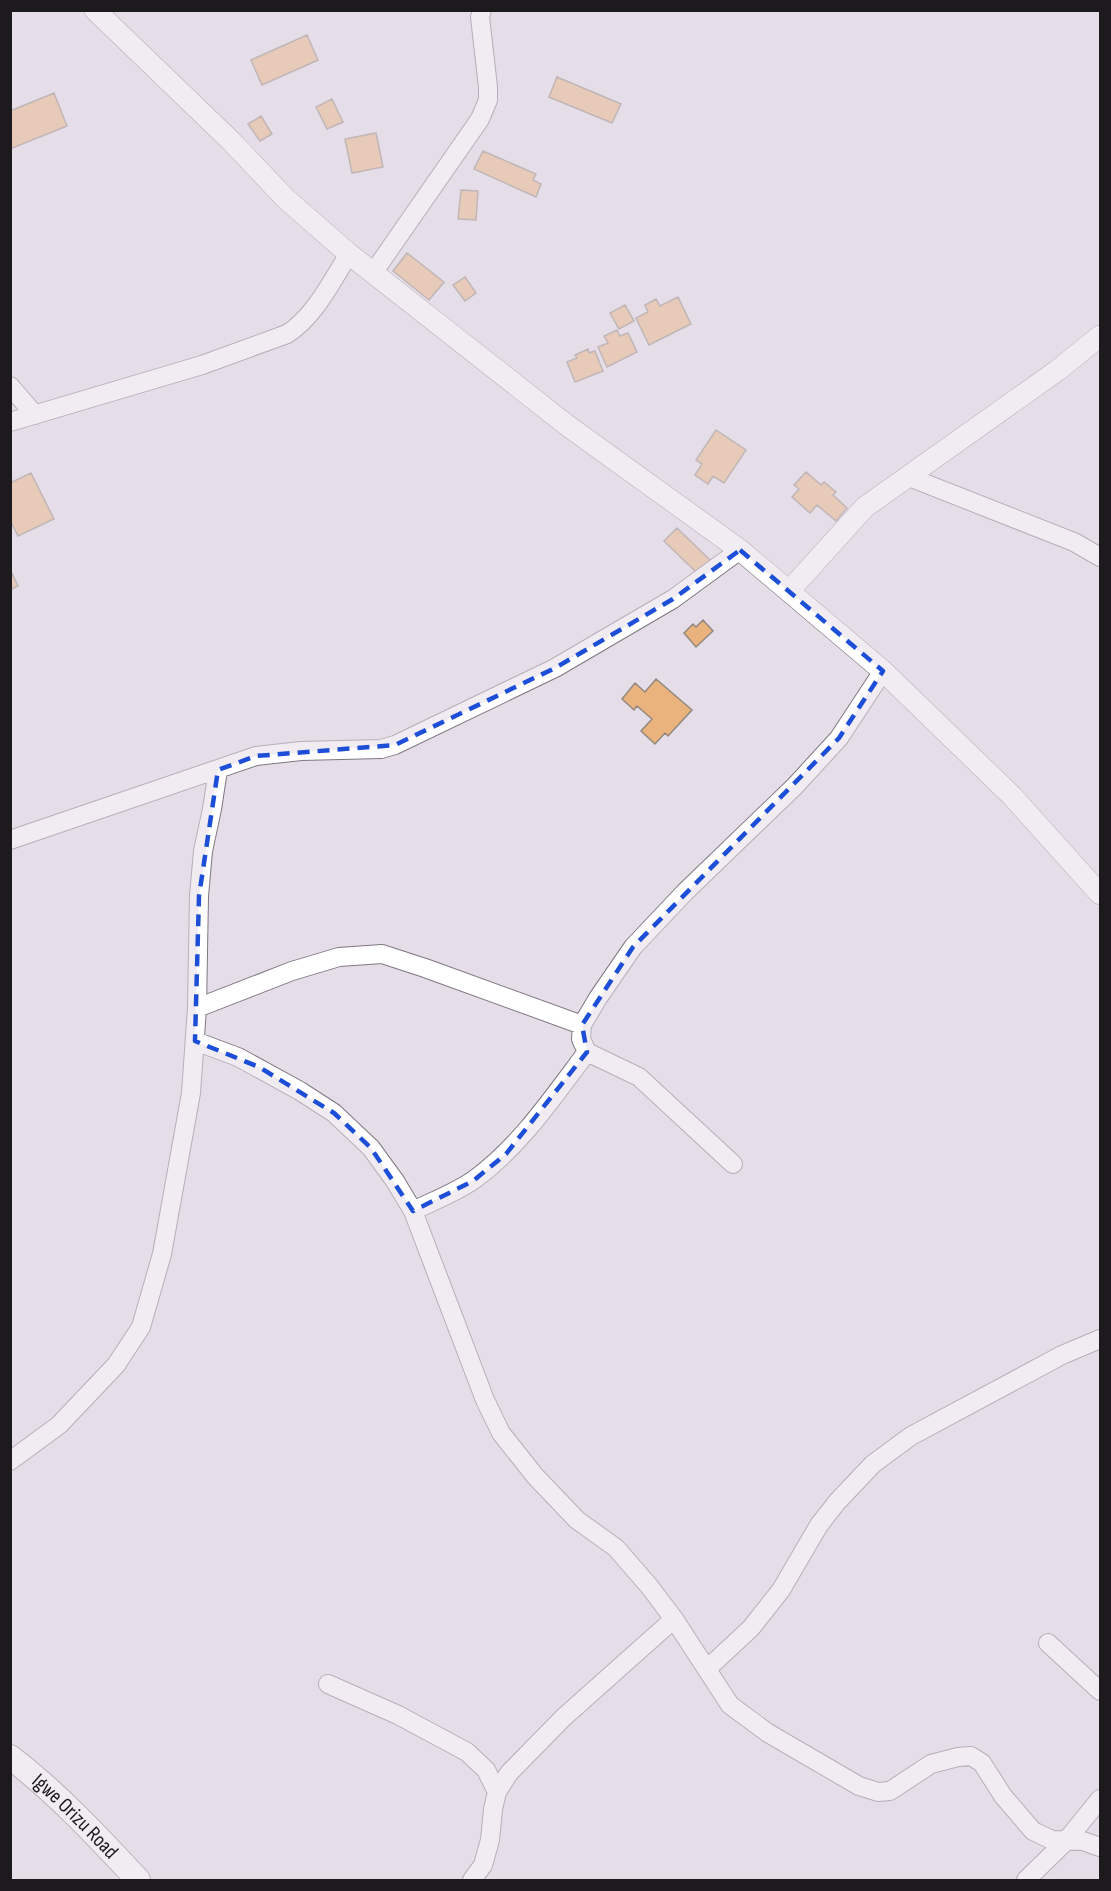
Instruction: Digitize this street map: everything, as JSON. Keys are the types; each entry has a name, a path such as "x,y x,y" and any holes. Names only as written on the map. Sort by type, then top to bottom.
{"main road":[{"name":"Igwe Orizu Road","path":"10,1757 27,1769 115,1855 138,1881"}],"street":[{"path":"95,10 231,141 286,199 349,254 568,426 740,550 884,671 1012,796 1101,894"},
{"path":"373,273 480,119 488,100 480,17 482,10"},
{"path":"10,422 202,365 287,334 299,326 311,313 349,254"},
{"path":"790,590 865,507 1058,370 1101,336"},
{"path":"10,386 35,415"},
{"path":"909,477 1074,542 1101,557"},
{"path":"10,840 256,756 301,751 381,748 395,745 555,668 673,599 740,550"},
{"path":"733,1164 639,1077 587,1052 581,1039 582,1025 633,947 706,871 795,786 839,738 884,671"},
{"path":"10,1461 68,1416 116,1365 141,1328 162,1254 191,1093 197,1008 199,896 203,851 218,770"},
{"path":"197,1008 292,971 339,957 382,954 582,1025"},
{"path":"195,1041 259,1067 334,1113 371,1148 413,1211 485,1401 501,1433 535,1476 577,1520 616,1548 674,1619 730,1705 750,1720 859,1786 878,1792 890,1791 931,1764 971,1756 982,1763 1003,1796 1033,1832 1052,1840 1083,1841 1101,1847"},
{"path":"413,1211 473,1181 506,1154 526,1132 587,1052"},
{"path":"707,1669 752,1628 781,1590 819,1525 873,1464 911,1436 1062,1355 1101,1339"},
{"path":"472,1881 483,1865 490,1840 497,1792 509,1773 564,1717 674,1619"},
{"path":"1048,1643 1101,1691"},
{"path":"328,1684 398,1715 467,1752 486,1770 497,1792"},
{"path":"1026,1881 1066,1841 1101,1799"}],"highlighted area":[{"path":"740,550 883,671 839,738 633,947 582,1025 587,1052 506,1154 473,1181 413,1211 371,1148 334,1113 259,1067 195,1041 199,896 218,770 256,756 395,745 555,668 673,599"}],"building":[{"path":"307,35 318,60 262,85 251,60"},
{"path":"557,77 621,104 612,123 549,97"},
{"path":"54,93 67,126 10,149 10,111"},
{"path":"332,99 343,122 327,129 316,107"},
{"path":"261,116 272,134 260,141 248,124"},
{"path":"376,133 383,167 352,173 345,139"},
{"path":"483,151 536,174 533,180 541,184 536,197 474,169"},
{"path":"461,190 478,191 476,220 458,219"},
{"path":"407,253 444,282 429,300 393,271"},
{"path":"465,277 476,293 465,301 453,285"},
{"path":"678,297 691,324 649,345 636,318 648,312 645,305 656,299 660,306"},
{"path":"625,305 634,321 619,329 610,313"},
{"path":"617,330 620,336 628,333 637,352 607,367 598,347 608,343 604,336"},
{"path":"588,349 589,353 595,351 603,371 575,382 567,362 577,358 575,355"},
{"path":"716,430 746,450 724,483 713,476 708,484 695,475 702,464 696,460"},
{"path":"806,472 821,485 824,482 836,492 833,495 847,508 836,521 817,505 810,513 792,497 799,489 794,485"},
{"path":"31,473 54,519 18,536 10,520 10,483"},
{"path":"677,528 711,561 698,574 664,541"},
{"path":"10,569 18,586 10,590"},
{"path":"703,620 713,631 696,647 684,633 693,624 696,627"},
{"path":"656,679 692,710 668,736 665,733 655,744 641,731 652,719 637,706 634,710 622,699 635,683 645,692"}]}
